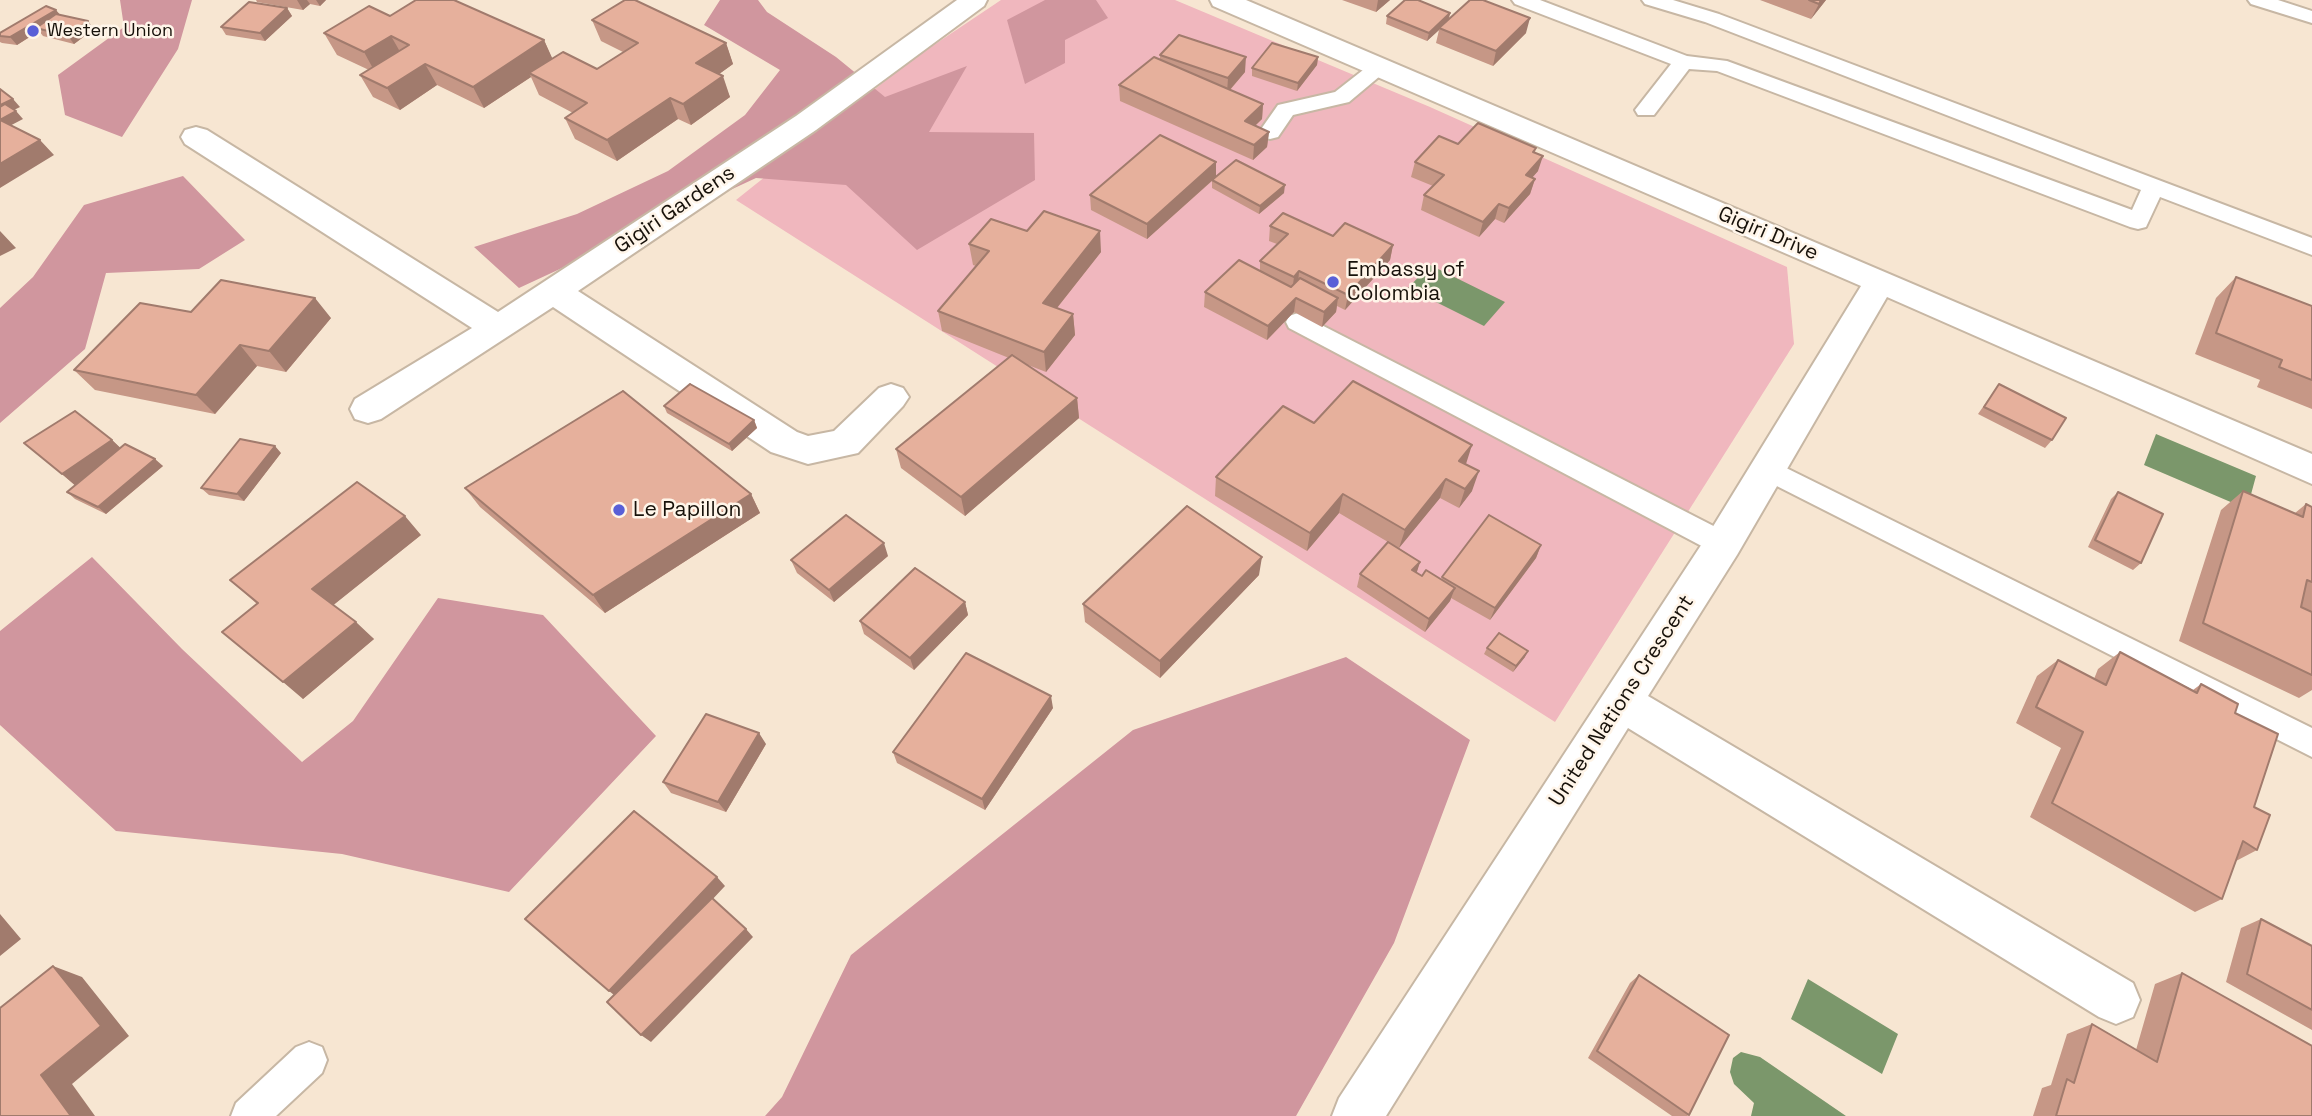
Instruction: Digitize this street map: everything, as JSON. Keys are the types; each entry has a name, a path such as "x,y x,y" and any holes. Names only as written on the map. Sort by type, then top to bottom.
{"street":[{"name":"Gigiri Gardens","path":"368,409 498,328 806,123 974,0"},
{"name":"Gigiri Drive","path":"1223,0 1880,281 2312,470"},
{"path":"196,137 498,328"},
{"name":"United Nations Crescent","path":"1357,1116 1723,544 1880,281"},
{"path":"553,291 784,442 808,450 845,443 891,397"},
{"path":"1621,702 2116,1000"}],"lane":[{"path":"1522,0 1684,62 1720,65 2138,221 2154,186"},
{"path":"1652,0 1712,18 2312,247"},
{"path":"2258,0 2312,17"},
{"path":"1646,110 1684,62"},
{"path":"1270,132 1286,110 1342,97 1379,67"},
{"path":"1298,322 1723,544"},
{"path":"1766,470 2312,743"},
{"path":"249,1116 309,1060"}],"shaded area":[{"path":"120,0 192,0 178,49 122,137 65,115 58,75 124,27"},
{"path":"720,0 758,0 767,12 836,57 885,97 967,66 929,132 1034,133 1035,180 917,250 846,185 756,178 519,288 474,247 577,214 668,171 745,115 780,70 704,25"},
{"path":"1001,0 1175,0 1430,107 1787,267 1794,344 1555,722 736,200 910,61"},
{"path":"1045,0 1096,0 1108,18 1065,40 1065,63 1025,84 1007,20"},
{"path":"183,176 245,240 199,269 106,273 85,349 0,423 0,308 33,277 84,205"},
{"path":"1430,265 1505,302 1484,326 1408,288"},
{"path":"2156,434 2256,476 2247,509 2144,465"},
{"path":"92,557 182,649 302,762 353,721 438,598 543,615 656,736 509,892 342,854 116,831 0,725 0,631"},
{"path":"1346,657 1470,740 1394,943 1296,1116 765,1116 782,1097 851,955 1133,730"},
{"path":"1808,979 1898,1034 1882,1074 1791,1019"},
{"path":"1741,1052 1760,1057 1846,1116 1751,1116 1754,1103 1734,1084 1730,1072 1733,1058"}],"building":[{"path":"416,0 454,0 544,40 473,87 425,64 387,88 360,75 409,45 391,36 364,52 324,33 369,6 390,16"},
{"path":"625,0 635,0 726,43 696,63 723,76 683,104 670,98 607,140 565,118 587,103 529,73 563,52 597,69 638,43 592,20"},
{"path":"1405,0 1418,0 1450,13 1429,33 1387,16"},
{"path":"1470,0 1483,0 1530,18 1496,51 1439,28"},
{"path":"249,2 287,8 260,33 221,27"},
{"path":"46,6 56,10 10,37 0,36 0,33"},
{"path":"56,14 88,21 68,36 36,28"},
{"path":"1179,35 1246,57 1228,78 1160,55"},
{"path":"1272,43 1318,57 1298,83 1252,68"},
{"path":"1154,57 1263,104 1245,121 1269,132 1254,145 1119,85"},
{"path":"0,89 13,99 0,105"},
{"path":"5,104 16,111 0,120 0,107"},
{"path":"0,120 40,140 0,164"},
{"path":"1478,123 1536,148 1533,152 1543,156 1526,175 1535,179 1509,208 1499,204 1483,222 1424,195 1444,175 1415,162 1439,136 1458,144"},
{"path":"1160,135 1216,162 1147,224 1090,195"},
{"path":"1236,160 1285,185 1260,206 1212,180"},
{"path":"1044,211 1100,231 1043,303 1073,314 1044,352 938,311 989,251 969,244 991,219 1027,231"},
{"path":"1283,213 1333,236 1345,223 1393,245 1348,295 1299,271 1294,277 1260,261 1288,234 1270,226"},
{"path":"1239,260 1291,287 1300,278 1338,298 1324,312 1296,298 1268,326 1205,292"},
{"path":"2236,277 2312,306 2312,380 2279,367 2282,360 2216,333"},
{"path":"221,280 315,298 269,351 240,345 196,395 74,370 140,303 191,312"},
{"path":"1012,355 1077,398 961,497 896,449"},
{"path":"1353,381 1472,445 1459,461 1479,471 1465,489 1446,479 1405,530 1343,494 1310,533 1216,477 1283,406 1314,423"},
{"path":"690,384 754,420 729,444 664,406"},
{"path":"1999,384 2066,418 2052,440 1984,407"},
{"name":"Le Papillon","path":"623,391 751,494 593,595 465,488"},
{"path":"75,411 112,440 62,474 24,443"},
{"path":"240,439 275,446 237,494 201,488"},
{"path":"125,444 155,459 98,507 67,492"},
{"path":"357,482 405,516 312,589 356,622 283,682 222,632 258,603 230,580"},
{"path":"2243,491 2303,517 2306,504 2312,507 2312,582 2307,580 2301,607 2312,612 2312,675 2203,623"},
{"path":"2118,492 2163,514 2141,563 2095,540"},
{"path":"1187,506 1262,557 1160,661 1083,604"},
{"path":"846,515 884,543 829,590 791,560"},
{"path":"1489,515 1541,545 1495,608 1442,577"},
{"path":"1388,542 1420,562 1412,570 1422,576 1426,570 1455,588 1429,619 1360,574"},
{"path":"915,568 965,602 910,658 860,621"},
{"path":"1499,633 1528,651 1516,666 1487,648"},
{"path":"2120,652 2197,693 2201,684 2238,704 2235,713 2278,734 2254,807 2270,815 2257,850 2243,841 2222,899 2052,803 2083,732 2036,707 2058,660 2106,685"},
{"path":"966,653 1051,696 982,799 893,752"},
{"path":"706,714 759,733 718,802 663,782"},
{"path":"634,811 717,877 609,991 525,919"},
{"path":"712,898 746,929 641,1035 607,1002"},
{"path":"2261,919 2312,946 2312,1010 2247,974"},
{"path":"53,966 101,1026 41,1075 71,1116 0,1116 0,1008"},
{"path":"2182,973 2312,1046 2312,1116 2056,1116 2067,1079 2074,1083 2092,1024 2157,1062"},
{"path":"1639,975 1729,1035 1689,1115 1597,1051"}],"place":[{"name":"Western Union","path":"33,31"},
{"name":"Embassy of Colombia","path":"1333,282"},
{"name":"Le Papillon","path":"619,510"}]}
